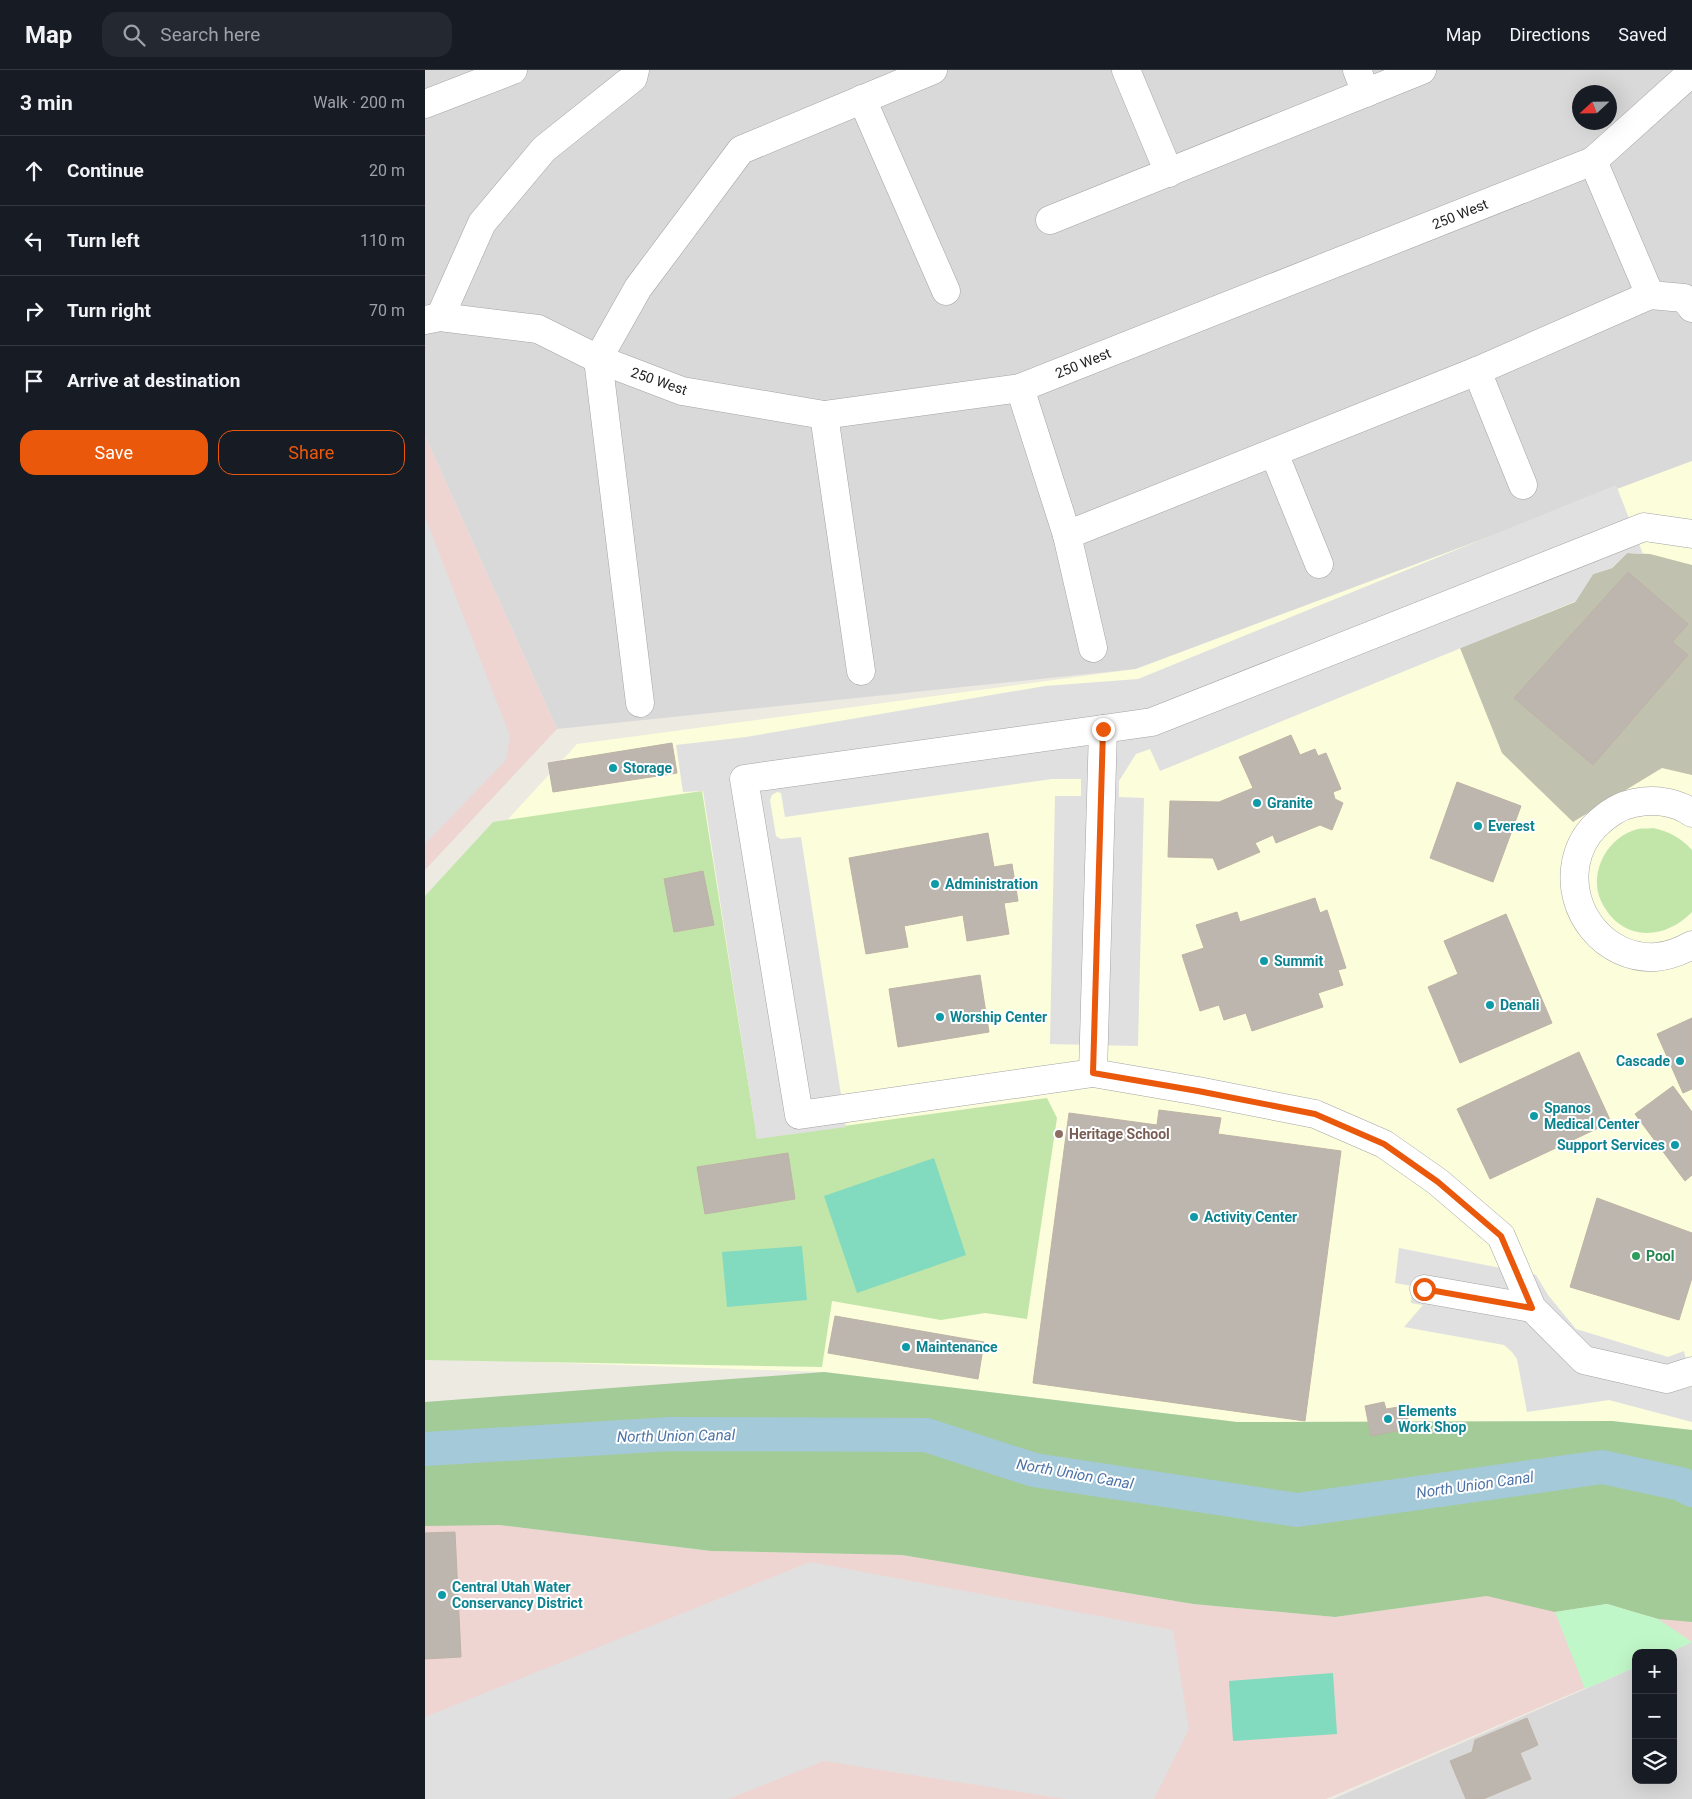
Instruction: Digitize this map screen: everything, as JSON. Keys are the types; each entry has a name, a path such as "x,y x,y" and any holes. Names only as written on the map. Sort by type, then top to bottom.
{"street":[{"path":"425,104 513,70"},
{"path":"433,319 482,223 544,149 633,78 635,70"},
{"path":"639,703 598,358 638,288 741,150 933,70"},
{"path":"1126,70 1169,173"},
{"path":"1050,220 1169,173 1361,81 1422,70"},
{"name":"250 West","path":"433,319 538,330 598,358 682,391 824,415 1020,388 1593,161 1692,72"},
{"path":"862,99 946,291"},
{"path":"1593,161 1650,295"},
{"path":"1067,534 1477,371 1650,295 1684,298 1692,308"},
{"path":"1477,371 1523,485"},
{"path":"1020,388 1067,534 1093,648"},
{"path":"824,415 861,671"},
{"path":"1274,453 1319,564"},
{"path":"1692,534 1643,527 1152,722 744,779 799,1115 1093,1073 1315,1114 1384,1144 1438,1182 1501,1236 1532,1308 1583,1360 1667,1378 1692,1371"},
{"path":"1093,1073 1103,729"},
{"path":"1692,812 1668,802 1646,801 1625,805 1605,816 1589,831 1578,851 1574,872 1575,895 1583,916 1596,934 1614,947 1634,955 1656,957 1678,952 1692,945"},
{"path":"1424,1289 1532,1308"}],"shaded area":[{"path":"425,70 1692,70 1692,461 1136,669 557,729 425,436"},
{"path":"425,436 557,729 425,870"},
{"name":"Heritage School","path":"1692,461 1692,1430 1611,1421 1237,1422 824,1372 425,1358 425,910 577,744 1136,669"},
{"path":"1616,485 1643,554 1627,553 1612,568 1593,574 1576,601 1160,771 1150,749 1136,754 1119,781 1119,797 1144,798 1138,1046 1050,1044 1055,796 1081,796 1081,779 1052,779 785,817 781,793 777,792 772,795 770,800 776,836 781,839 801,837 846,1127 757,1139 703,791 683,792 676,745 746,737 1045,686 1138,679"},
{"path":"425,517 510,736 506,760 425,844"},
{"path":"1627,553 1650,554 1692,565 1692,775 1662,768 1573,822 1502,753 1460,648 1575,602 1593,574 1612,568"},
{"path":"1399,1248 1536,1275 1548,1295 1576,1329 1668,1357 1684,1351 1692,1389 1692,1422 1609,1400 1527,1412 1517,1359 1504,1345 1404,1327 1423,1305 1411,1303 1412,1286 1395,1283"},
{"path":"425,1504 499,1525 711,1551 902,1555 1193,1604 1335,1617 1487,1596 1692,1613 1692,1642 1656,1649 1632,1649 1632,1668 1326,1799 425,1799"},
{"path":"810,1562 1173,1630 1189,1729 1154,1799 1065,1799 824,1761 728,1799 425,1799 425,1717"},
{"path":"1692,1642 1692,1799 1333,1799 1632,1669 1632,1784 1677,1784 1677,1649"}],"green space":[{"path":"702,791 757,1138 1047,1098 1057,1118 1027,1319 985,1313 941,1320 832,1301 822,1367 425,1360 425,896 493,822"},
{"path":"1653,828 1674,836 1692,850 1692,912 1681,922 1668,929 1643,933 1630,930 1619,924 1609,914 1601,901 1597,878 1603,857 1618,839 1638,829"},
{"path":"934,1158 966,1255 857,1293 824,1196"},
{"path":"802,1246 807,1300 727,1307 722,1252"},
{"path":"824,1372 1237,1422 1612,1421 1692,1430 1692,1622 1658,1619 1607,1604 1555,1612 1487,1596 1335,1617 1193,1604 902,1555 711,1551 499,1525 425,1526 425,1402"},
{"path":"1607,1604 1658,1619 1692,1642 1677,1649 1632,1649 1632,1669 1585,1689 1555,1612"},
{"path":"1333,1673 1337,1734 1233,1741 1229,1681"}],"building":[{"path":"1628,572 1688,624 1672,642 1688,655 1593,765 1514,698"},
{"name":"Granite","path":"1291,735 1300,755 1315,749 1318,756 1326,753 1341,789 1333,792 1335,799 1343,803 1332,830 1320,825 1276,843 1273,835 1255,843 1260,852 1218,870 1213,858 1168,857 1170,801 1219,802 1253,788 1239,757"},
{"name":"Storage","path":"672,743 677,773 553,792 548,763"},
{"name":"Everest","path":"1457,782 1521,806 1493,882 1430,858"},
{"name":"Administration","path":"988,833 994,867 1012,864 1018,901 1004,903 1009,934 967,941 963,915 904,926 908,947 866,954 849,858"},
{"path":"703,871 714,925 674,932 664,879"},
{"name":"Summit","path":"1315,898 1320,913 1327,910 1346,968 1338,970 1343,985 1318,993 1323,1007 1252,1031 1246,1013 1224,1020 1219,1005 1200,1011 1182,955 1204,948 1196,925 1237,912 1240,922"},
{"name":"Denali","path":"1506,914 1552,1023 1460,1063 1428,987 1458,974 1444,941"},
{"name":"Worship Center","path":"980,975 989,1032 898,1047 889,989"},
{"name":"Cascade","path":"1692,1018 1692,1089 1683,1093 1657,1034"},
{"name":"Spanos Medical Center","path":"1579,1052 1611,1122 1490,1179 1457,1109"},
{"name":"Support Services","path":"1673,1086 1692,1112 1692,1175 1685,1181 1635,1114"},
{"name":"Activity Center","path":"1159,1110 1221,1118 1218,1134 1341,1151 1305,1421 1033,1383 1069,1113 1157,1125"},
{"path":"788,1153 795,1199 705,1214 697,1167"},
{"name":"Pool","path":"1597,1198 1692,1233 1692,1278 1679,1320 1570,1287"},
{"name":"Maintenance","path":"835,1316 984,1342 978,1379 828,1353"},
{"name":"Elements Work Shop","path":"1384,1402 1386,1409 1405,1406 1410,1428 1371,1436 1365,1406"},
{"name":"Central Utah Water Conservancy District","path":"455,1532 461,1657 425,1659 425,1533"},
{"path":"1527,1718 1538,1745 1520,1753 1531,1779 1483,1799 1466,1799 1450,1761 1472,1752 1475,1740"}],"waterway":[{"name":"North Union Canal","path":"425,1449 671,1434 926,1435 1034,1470 1297,1510 1602,1467 1681,1484 1692,1490"}],"place":[{"name":"Storage","path":"613,768"},
{"name":"Granite","path":"1257,803"},
{"name":"Everest","path":"1478,826"},
{"name":"Administration","path":"935,884"},
{"name":"Summit","path":"1264,961"},
{"name":"Denali","path":"1490,1005"},
{"name":"Worship Center","path":"940,1017"},
{"name":"Cascade","path":"1680,1061"},
{"name":"Spanos Medical Center","path":"1534,1116"},
{"name":"Heritage School","path":"1059,1134"},
{"name":"Support Services","path":"1675,1145"},
{"name":"Activity Center","path":"1194,1217"},
{"name":"Pool","path":"1636,1256"},
{"name":"Maintenance","path":"906,1347"},
{"name":"Elements Work Shop","path":"1388,1419"},
{"name":"Central Utah Water Conservancy District","path":"442,1595"}],"route":[{"path":"1103,729 1093,1073 1315,1114 1384,1144 1438,1182 1501,1236 1532,1308 1424,1289"}]}
